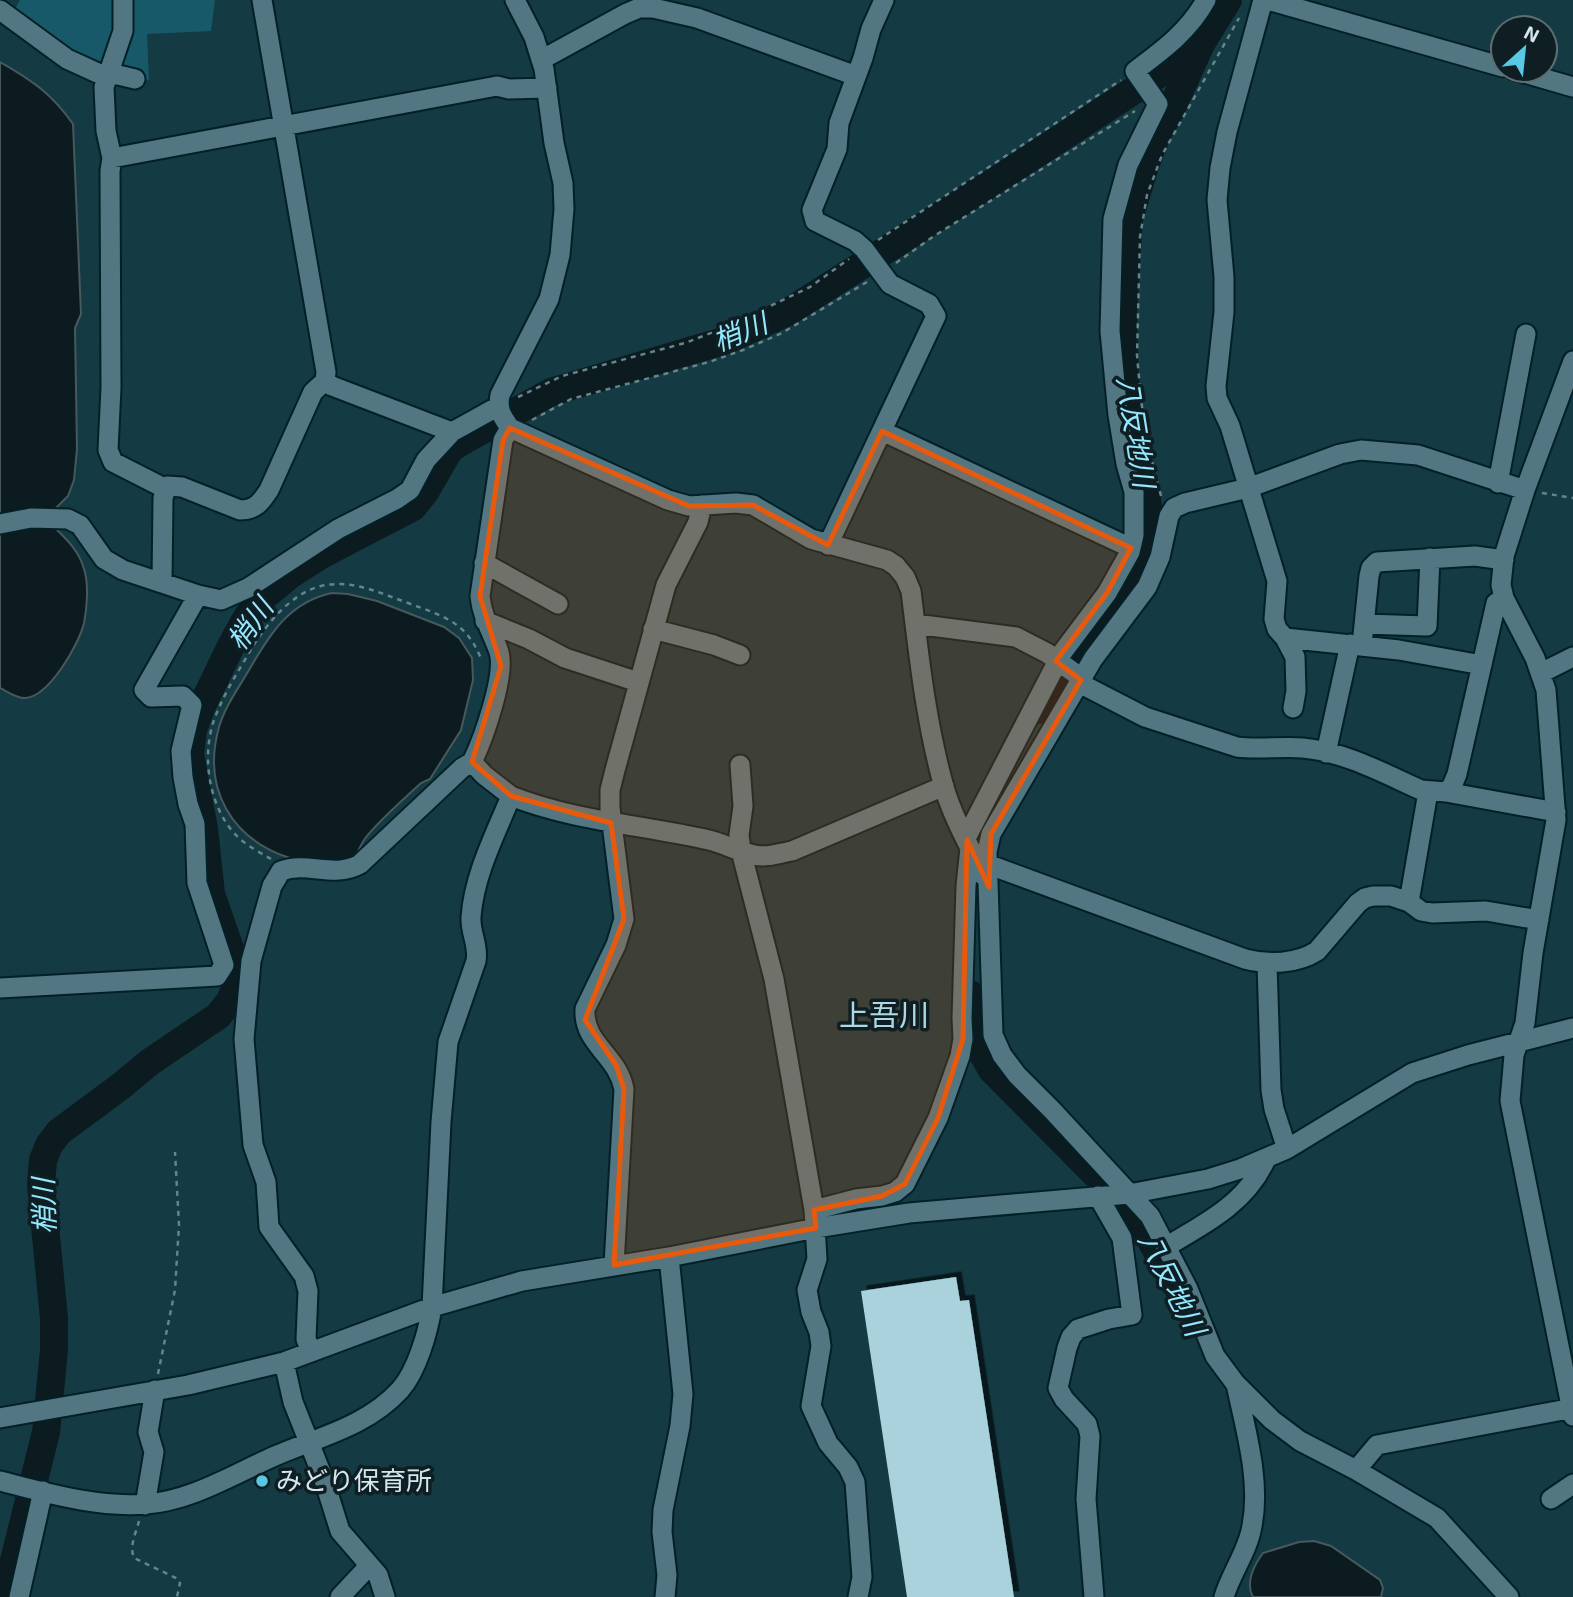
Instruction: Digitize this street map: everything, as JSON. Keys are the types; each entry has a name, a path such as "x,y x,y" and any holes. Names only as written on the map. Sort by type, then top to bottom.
{"street":[{"path":"123,0 120,47 107,74 104,88 112,158 111,388 108,450 113,462 166,489"},
{"path":"162,583 163,498 166,489 173,485 182,487 240,510 250,510 259,504 269,490 313,393 324,381 326,372 262,0"},
{"path":"828,545 936,316 929,304 890,284 866,251 855,241 816,221 812,210 837,149 839,123 871,29 884,0"},
{"path":"815,1219 856,1199 895,1192 905,1184 938,1118 963,1039 968,843 1057,662 1107,593 1131,548 1134,535 1134,492 1126,464 1118,415 1110,331 1113,219 1128,165 1158,104 1137,73 1177,39 1199,13 1206,0"},
{"path":"1293,708 1296,657 1273,619 1277,581 1230,426 1217,398 1216,386 1224,312 1224,277 1217,200 1227,132 1266,0 1489,63"},
{"path":"311,1352 306,1339 308,1291 304,1276 269,1227 266,1181 252,1135 244,1039 251,961 276,877 285,869 302,866 339,871 350,870 360,864 462,768 472,762 489,717 501,666 499,653 485,621 480,596 503,440 499,396 549,299 563,233 563,183 554,143 547,88 534,37 517,2"},
{"path":"541,60 625,14 649,4 698,18 856,76"},
{"path":"0,9 67,58 102,75 135,79"},
{"path":"112,158 497,86 509,89 547,88"},
{"path":"1498,483 1526,334"},
{"path":"1356,1470 1377,1445 1573,1411 1510,1101 1514,1055 1525,1023 1533,953 1562,816 1546,690 1541,673 1503,598 1501,585 1504,560 1525,490 1573,361"},
{"path":"324,381 452,432"},
{"path":"0,524 31,518 68,519 80,525 104,559 123,570 221,600 248,588 338,529 410,490 426,460 452,432 502,415 668,500 689,506 736,503 753,505 798,534 828,545 875,556 896,566 905,577 911,591 923,697 944,786 989,887"},
{"path":"882,430 1131,548"},
{"path":"1509,1597 1437,1518 1356,1470 1300,1441 1272,1420 1236,1383 1215,1356 1188,1289 1150,1216 1017,1075 1002,1055 993,1035 987,852 991,834 1093,659 1147,587 1163,549 1169,516 1174,508 1248,488 1340,454 1361,450 1418,455 1525,490"},
{"path":"614,1265 624,1089 616,1065 594,1040 585,1020 585,1009 616,945 624,919 611,823 610,790 666,585 698,522 702,505"},
{"path":"1326,753 1364,624 1371,568 1377,562 1430,558 1475,556 1504,560"},
{"path":"1364,624 1427,626 1430,558"},
{"path":"484,563 558,604"},
{"path":"0,988 217,976 224,965 197,883 195,824 183,777 181,751 192,705 183,696 151,697 144,690 198,595"},
{"path":"1437,792 1452,786 1457,774 1496,603 1503,598"},
{"path":"485,621 529,639 565,658 638,682"},
{"path":"915,624 1016,637 1047,653 1081,680 1085,687 1145,717 1237,747 1305,748 1354,760 1437,792 1562,816"},
{"path":"653,629 714,645 740,655"},
{"path":"1285,638 1356,645 1482,664"},
{"path":"1541,673 1573,657"},
{"path":"472,762 498,788 530,804 611,823 710,841 765,856 792,851 944,786"},
{"path":"740,765 743,806 739,835 741,851 774,979 815,1219 817,1259 807,1290 821,1346 811,1406 828,1443 848,1467 855,1482 862,1577 858,1597"},
{"path":"1409,902 1437,792"},
{"path":"0,1481 90,1501 145,1504 179,1499 369,1416 408,1380 428,1329 432,1307 441,1122 448,1042 476,961 478,948 471,929 471,916 482,868 511,796"},
{"path":"988,864 1245,959 1267,964 1308,957 1317,951 1364,898 1373,896 1409,902 1421,911 1433,913 1486,912 1539,920"},
{"path":"1267,964 1271,1090 1287,1149"},
{"path":"0,1418 233,1376 284,1362 432,1307 522,1281 668,1257 815,1219 1129,1194 1208,1179 1287,1149 1412,1073 1468,1055 1573,1028"},
{"path":"1167,1245 1233,1205 1259,1175 1266,1158"},
{"path":"1094,1597 1086,1499 1090,1436 1087,1424 1064,1399 1058,1388 1067,1348 1078,1329 1132,1315 1122,1238 1098,1196"},
{"path":"665,1597 667,1575 662,1532 663,1510 680,1426 682,1394 668,1257"},
{"path":"284,1362 293,1402 324,1480 340,1531 378,1575 385,1597"},
{"path":"1224,1597 1247,1542 1254,1514 1249,1452 1236,1383"},
{"path":"145,1504 154,1452 148,1432 155,1390"},
{"path":"1551,1499 1573,1484"},
{"path":"19,1597 35,1489"},
{"path":"340,1597 369,1566"}],"path":[{"path":"1169,516 1148,446 1141,400 1137,355 1140,237 1147,195 1162,155 1243,11"},
{"path":"502,415 562,376 685,343 724,328 810,287 1137,73"},
{"path":"502,415 525,424 571,399 709,362 744,350 782,332 1154,97"},
{"path":"1525,490 1573,498"},
{"path":"285,869 239,839 221,814 210,784 208,752 213,723 225,694 256,640 274,619 295,599 318,586 341,583 366,588 442,615 463,628 475,642 484,666"},
{"path":"155,1390 175,1290 179,1225 175,1152"},
{"path":"145,1504 132,1552 134,1558 178,1578 180,1583 177,1597"}],"highlighted area":[{"path":"510,428 689,506 753,505 828,545 882,431 1131,548 1107,593 1056,661 1081,680 991,834 989,887 967,840 963,1039 938,1118 905,1184 882,1196 814,1210 816,1228 614,1265 624,1089 616,1065 585,1020 624,919 611,823 511,796 472,762 501,666 480,596 503,440"}],"shaded area":[{"path":"20,0 215,0 211,31 147,34 149,80 101,71 12,15"},
{"path":"0,62 41,88 73,124 81,314 75,328 77,449 74,480 68,496 52,512 0,516"},
{"path":"52,525 71,545 82,562 87,589 85,617 81,632 62,668 44,689 22,698 0,688 0,531"},
{"path":"332,593 377,601 444,627 459,638 472,658 473,680 461,730 430,779 421,783 383,818 369,833 353,859 334,864 287,857 251,838 226,809 219,792 214,753 220,723 227,707 273,632 282,621 304,604"},
{"path":"1314,1541 1331,1546 1380,1580 1383,1588 1381,1597 1253,1597 1250,1580 1263,1553 1299,1542"}],"building":[{"path":"956,1277 960,1301 969,1300 1014,1597 907,1597 861,1291"}],"waterway":[{"name":"八反地川","path":"1041,710 1073,658 1136,574 1145,553 1149,519 1146,489 1134,448 1125,378 1123,315 1129,219 1157,134 1201,44 1228,0"},
{"name":"梢川","path":"5,1597 46,1432 54,1350 54,1318 41,1185 43,1160 49,1145 59,1132 150,1062 218,1016 230,1001 235,989 237,977 234,960 211,894 204,829 190,754 193,730 201,708 247,617 261,599 290,575 321,555 413,507 450,449 461,442 551,392 727,340 788,312 1001,177 1201,44"},
{"name":"八反地川","path":"970,994 973,1037 992,1070 1137,1216 1177,1287"}],"place":[{"name":"みどり保育所","path":"262,1481"}],"district":[{"name":"上吾川","path":"884,1016"}]}
